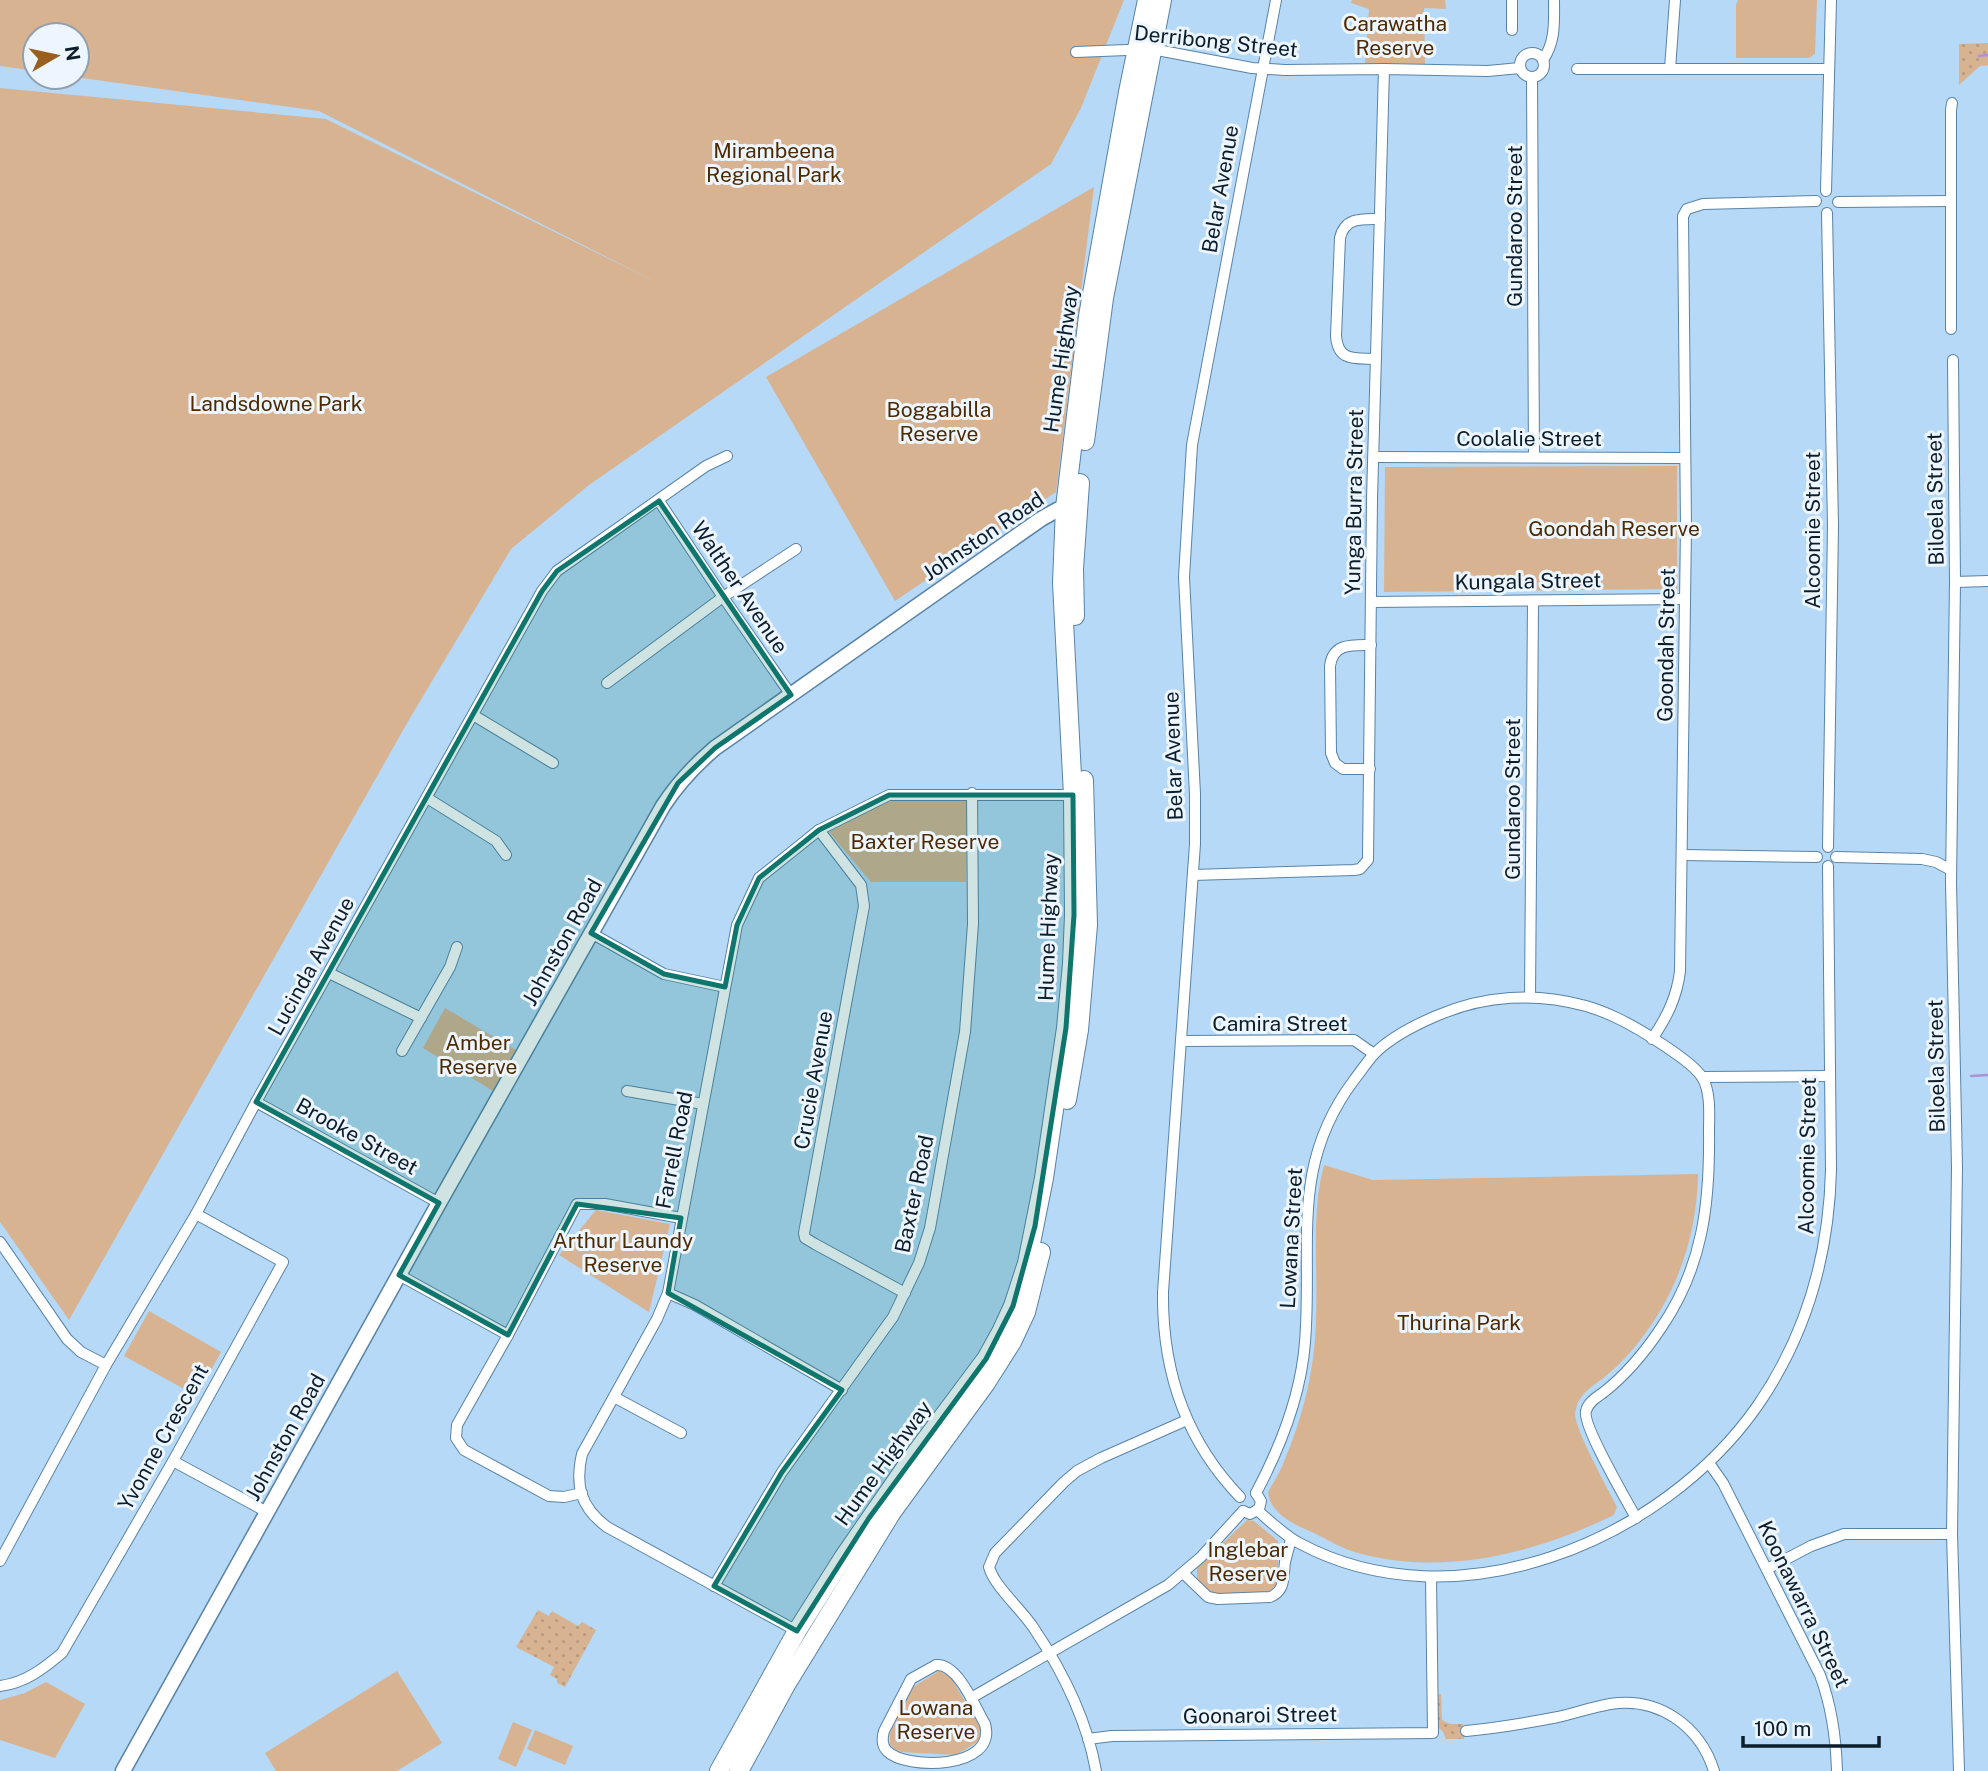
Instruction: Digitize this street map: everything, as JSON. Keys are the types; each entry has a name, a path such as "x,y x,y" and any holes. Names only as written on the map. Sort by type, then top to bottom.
{"highway":[{"name":"Hume Highway","path":"719,1771 797,1631 869,1518 986,1359 1002,1330 1027,1263 1044,1178 1066,1028 1072,964 1073,795 1062,583 1144,49 1147,0"},
{"name":"Hume Highway","path":"1144,49 1162,0"},
{"name":"Hume Highway","path":"739,1771 787,1683 892,1512 999,1364 1026,1312 1036,1276 1077,1044 1087,938 1085,792 1074,604 1072,505"}],"street":[{"name":"Belar Avenue","path":"1240,1496 1208,1459 1187,1420 1171,1374 1163,1323 1164,1264 1195,818 1184,577 1192,445 1276,0"},
{"path":"1512,0 1512,30"},
{"path":"1544,60 1538,54 1526,54 1521,60 1520,68 1524,75 1532,78 1543,72 1544,60 1550,50 1554,32 1554,0"},
{"path":"1670,69 1675,0"},
{"path":"1826,191 1830,0"},
{"name":"Derribong Street","path":"1076,52 1144,49 1262,69 1488,71 1520,68"},
{"name":"Yunga Burra Street","path":"1193,875 1360,869 1370,853 1375,359 1384,69"},
{"path":"1577,69 1829,69"},
{"name":"Gundaroo Street","path":"1532,78 1534,457"},
{"path":"1951,330 1952,103"},
{"path":"1826,191 1836,195 1838,202 1836,208 1827,213 1818,208 1816,201 1820,193 1826,191"},
{"name":"Goondah Street","path":"1652,1039 1671,1008 1678,989 1680,971 1686,527 1683,216 1687,209 1703,204 1816,201"},
{"path":"1838,202 1951,201"},
{"name":"Alcoomie Street","path":"1827,213 1832,526 1828,847"},
{"path":"1375,359 1346,357 1337,345 1336,336 1342,230 1346,223 1354,220 1380,219"},
{"name":"Biloela Street","path":"1953,360 1955,582 1951,870 1957,1168 1952,1534 1959,1771"},
{"name":"Lucinda Avenue","path":"0,1561 106,1365 195,1214 542,592 557,571 706,466 727,456"},
{"name":"Coolalie Street","path":"1374,457 1685,458"},
{"name":"Walther Avenue","path":"659,501 791,695"},
{"name":"Johnston Road","path":"123,1771 439,1203 678,783 715,748 1041,519 1072,505"},
{"path":"607,683 723,597 796,549"},
{"path":"1955,582 1988,582"},
{"name":"Kungala Street","path":"1371,602 1685,599"},
{"name":"Gundaroo Street","path":"1530,997 1532,601"},
{"path":"1370,769 1343,769 1332,759 1330,666 1334,654 1346,645 1371,645"},
{"path":"473,715 553,763"},
{"name":"Baxter Road","path":"714,1586 782,1472 880,1337 919,1263 930,1228 965,1032 973,924 972,793"},
{"name":"Farrell Road","path":"582,1493 578,1477 582,1454 661,1312 668,1293 737,925 759,878 819,830 889,795 1073,795"},
{"path":"427,799 496,841 506,855"},
{"name":"Crucie Avenue","path":"819,830 861,886 864,906 804,1233 806,1238 815,1244 905,1293"},
{"path":"1828,847 1833,850 1836,858 1828,866 1820,863 1817,857 1820,850 1828,847"},
{"path":"1682,855 1817,857"},
{"path":"1836,858 1922,859 1936,862 1951,870"},
{"name":"Alcoomie Street","path":"1257,1510 1292,1539 1316,1552 1361,1568 1386,1574 1431,1577 1478,1573 1539,1561 1618,1529 1666,1499 1709,1463 1745,1422 1794,1342 1809,1302 1824,1247 1830,1197 1828,866"},
{"path":"591,933 664,974 725,987"},
{"path":"402,1051 450,967 457,947"},
{"path":"329,973 421,1018"},
{"name":"Lowana Street","path":"1256,1493 1287,1427 1301,1371 1306,1317 1308,1198 1315,1157 1330,1117 1374,1054 1396,1037 1452,1009 1483,1000 1530,997 1561,1000 1616,1017 1691,1065 1703,1077"},
{"name":"Camira Street","path":"1181,1041 1354,1040 1374,1054"},
{"path":"1636,1518 1591,1432 1585,1417 1586,1410 1620,1378 1651,1343 1675,1306 1695,1260 1708,1193 1709,1106 1703,1077 1829,1076"},
{"path":"627,1091 703,1104"},
{"name":"Brooke Street","path":"256,1102 439,1203"},
{"path":"681,1218 605,1204 577,1204 457,1425 458,1443 464,1450 544,1494 559,1497 582,1493 593,1515 607,1527 797,1631"},
{"name":"Yvonne Crescent","path":"0,1686 16,1684 41,1671 62,1653 173,1461 282,1262 195,1214"},
{"path":"0,1242 67,1339 81,1352 106,1365"},
{"path":"399,1275 508,1335"},
{"path":"668,1293 695,1305 842,1390"},
{"path":"614,1397 681,1433"},
{"path":"1096,1771 1088,1739 1067,1687 1033,1628 990,1574 990,1559 1077,1471 1187,1420"},
{"path":"173,1461 267,1511"},
{"name":"Koonawarra Street","path":"1709,1463 1723,1483 1820,1675 1835,1724 1837,1771"},
{"path":"1248,1491 1256,1493 1261,1502 1257,1510 1250,1514 1243,1511 1239,1505 1240,1496 1248,1491"},
{"path":"971,1698 1150,1596 1183,1573 1243,1511"},
{"path":"1767,1569 1811,1546 1844,1534 1952,1534"},
{"path":"1183,1573 1204,1595 1213,1599 1270,1597 1282,1587 1292,1539"},
{"name":"Goonaroi Street","path":"1088,1739 1112,1736 1433,1733 1431,1577"},
{"path":"936,1665 948,1667 971,1698 987,1730 985,1741 977,1751 955,1762 913,1761 895,1757 884,1747 884,1731 906,1685 918,1674 936,1665"},
{"path":"1466,1731 1510,1727 1612,1703 1634,1703 1658,1708 1679,1719 1696,1735 1709,1754 1714,1771"}],"highlighted area":[{"path":"659,501 791,695 715,748 678,783 591,933 664,974 725,987 737,925 759,878 819,830 889,795 1073,795 1074,915 1066,1028 1035,1226 1013,1306 986,1359 869,1518 797,1631 714,1586 782,1472 842,1390 668,1293 681,1218 577,1204 508,1335 399,1275 439,1203 256,1102 542,591 557,571"}],"green space":[{"name":"Landsdowne Park","path":"0,0 1124,0 1081,108 1051,164 589,485 511,549 410,718 69,1320 0,1222 0,88 326,119 662,285 319,111 91,79 91,21 21,21 21,69 0,66"},
{"name":"Carawatha Reserve","path":"1352,0 1445,0 1446,9 1424,8 1425,64 1365,63 1369,9 1351,3"},
{"path":"1738,0 1817,0 1815,54 1809,58 1736,58"},
{"path":"1988,43 1988,65 1980,66 1959,85 1959,44"},
{"name":"Boggabilla Reserve","path":"1094,187 1056,492 895,601 766,377"},
{"name":"Goondah Reserve","path":"1677,466 1677,589 1384,592 1385,467"},
{"name":"Baxter Reserve","path":"967,799 966,882 871,882 829,832 879,805 895,800"},
{"name":"Amber Reserve","path":"445,1008 516,1050 493,1091 423,1048"},
{"name":"Thurina Park","path":"1324,1165 1373,1180 1698,1174 1689,1242 1664,1305 1635,1347 1586,1392 1576,1408 1576,1422 1580,1433 1617,1507 1614,1515 1584,1529 1521,1550 1456,1562 1423,1563 1390,1560 1352,1551 1292,1522 1273,1507 1268,1492 1281,1468 1296,1429 1307,1393 1313,1356 1316,1319 1316,1221"},
{"name":"Arthur Laundy Reserve","path":"596,1210 670,1224 649,1312 559,1255"},
{"path":"149,1311 221,1352 197,1396 124,1356"},
{"name":"Inglebar Reserve","path":"1247,1520 1254,1521 1278,1541 1278,1584 1266,1593 1209,1592 1197,1581 1197,1568"},
{"path":"538,1610 549,1616 552,1611 578,1626 582,1622 596,1630 565,1687 550,1675 554,1667 516,1647"},
{"path":"397,1671 442,1743 397,1771 276,1771 265,1753"},
{"name":"Lowana Reserve","path":"939,1671 950,1676 981,1729 979,1741 956,1755 901,1752 894,1749 890,1744 890,1733 913,1687"},
{"path":"46,1682 85,1704 55,1758 0,1740 0,1700 25,1693"},
{"path":"1438,1694 1441,1694 1442,1720 1450,1724 1463,1724 1464,1739 1446,1739 1438,1727"},
{"path":"513,1722 532,1730 516,1767 498,1759"},
{"path":"535,1730 573,1746 565,1765 527,1749"}],"waterway":[{"path":"1979,56 1988,55"},
{"path":"1971,1076 1988,1075"}],"park label":[{"name":"Mirambeena Regional Park","path":"774,162"}]}
